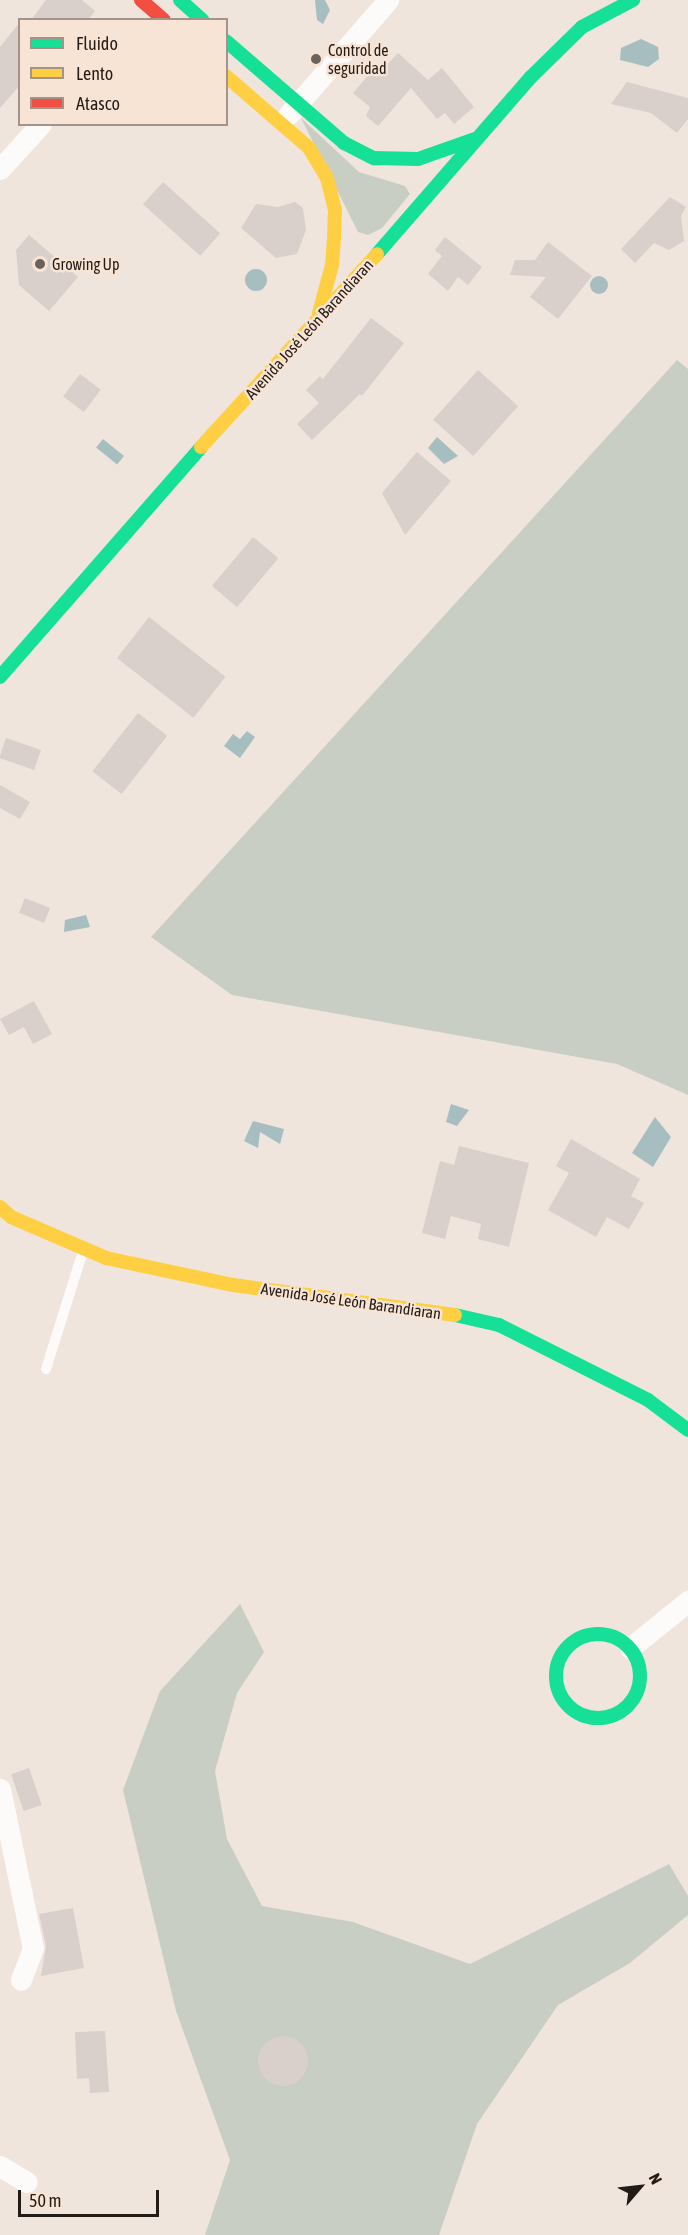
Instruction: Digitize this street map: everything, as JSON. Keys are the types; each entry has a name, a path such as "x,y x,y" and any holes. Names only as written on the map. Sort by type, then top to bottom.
{"street":[{"path":"180,0 200,18"},
{"path":"280,123 388,0"},
{"name":"Avenida José León Barandiaran","path":"0,677 68,595 483,136 559,47 590,22 633,0"},
{"path":"143,6 161,18"},
{"path":"228,43 298,104 358,152 398,161 435,154 483,136"},
{"path":"228,78 280,123 319,163 335,209 356,245 382,248"},
{"path":"0,170 39,126"},
{"path":"398,161 417,183 414,211"},
{"path":"316,322 332,265 335,209"},
{"name":"Avenida José León Barandiaran","path":"0,1207 11,1217 83,1251 233,1285 432,1310 499,1325 648,1400 688,1430"},
{"path":"630,1648 688,1601"},
{"path":"601,1634 620,1640 630,1648 640,1675 631,1702 620,1712 599,1717 579,1713 567,1704 556,1680 561,1654 570,1644 581,1637 601,1634"},
{"path":"0,1789 33,1948 21,1980"},
{"path":"0,2166 27,2182"}],"lane":[{"path":"46,1369 83,1251"}],"shaded area":[{"path":"301,118 359,172 405,186 410,194 382,228 368,235 358,232"},
{"path":"677,360 688,369 688,1095 617,1064 232,995 151,937"},
{"path":"240,1604 264,1652 237,1693 215,1771 227,1839 262,1906 353,1922 470,1964 669,1864 688,1896 688,1915 630,1963 558,2005 477,2124 439,2235 205,2235 230,2160 176,2011 123,1790 160,1691"}],"water":[{"path":"315,0 325,0 330,10 323,24 317,20"},
{"path":"641,39 658,47 659,59 648,67 620,60 621,48"},
{"path":"256,269 264,272 267,280 264,288 256,291 248,288 245,280 248,272"},
{"path":"599,276 605,279 608,285 605,291 599,294 593,291 590,285 593,279"},
{"path":"437,437 458,456 444,464 428,448"},
{"path":"103,439 124,456 117,465 96,448"},
{"path":"247,731 255,737 240,758 224,746 233,734 240,739"},
{"path":"86,915 90,927 64,932 65,920"},
{"path":"451,1104 469,1110 457,1126 446,1122"},
{"path":"655,1117 671,1137 653,1167 632,1153"},
{"path":"253,1121 284,1129 280,1144 260,1132 258,1148 244,1141"}],"building":[{"path":"46,0 82,0 95,11 90,18 32,18"},
{"path":"18,24 18,87 0,108 0,47"},
{"path":"398,53 428,80 442,68 474,107 454,124 445,113 437,119 411,88 378,126 366,116 370,107 353,93 378,64 383,69"},
{"path":"627,82 688,98 688,119 677,133 651,113 611,104"},
{"path":"163,182 220,234 200,256 143,204"},
{"path":"670,197 686,207 681,216 684,241 669,250 654,243 635,263 621,249"},
{"path":"295,202 303,208 306,230 297,254 276,258 241,228 256,204 278,207"},
{"name":"Growing Up","path":"29,235 78,277 49,311 19,285 16,250"},
{"path":"445,237 482,267 468,285 458,277 448,291 428,274 442,256 435,250"},
{"path":"548,242 592,276 558,319 530,297 546,277 510,275 515,260 535,260"},
{"path":"371,318 404,343 362,396 360,394 312,440 297,424 319,403 306,390 320,376 323,379"},
{"path":"478,370 518,406 473,456 433,420"},
{"path":"80,374 101,390 84,412 63,396"},
{"path":"417,452 451,481 405,535 382,493"},
{"path":"253,537 278,558 237,607 212,586"},
{"path":"149,617 225,677 193,718 117,658"},
{"path":"138,713 167,736 122,794 92,771"},
{"path":"6,738 41,750 34,770 0,758"},
{"path":"0,785 30,802 20,819 0,808"},
{"path":"25,898 50,908 44,923 19,913"},
{"path":"34,1001 52,1034 33,1044 24,1027 9,1035 0,1019"},
{"path":"571,1139 640,1179 631,1196 644,1203 629,1229 607,1217 596,1237 548,1210 569,1173 556,1166"},
{"path":"459,1146 529,1163 509,1247 478,1239 481,1224 451,1216 445,1239 422,1233 440,1161 454,1165"},
{"path":"29,1768 42,1805 24,1811 11,1774"},
{"path":"73,1908 84,1968 41,1976 46,1946 39,1914"},
{"path":"105,2031 109,2092 90,2093 89,2078 77,2079 75,2032"},
{"path":"283,2036 301,2043 308,2061 301,2079 283,2086 265,2079 258,2061 265,2043"}],"traffic: fast":[{"path":"180,0 200,18"},
{"path":"377,254 531,77 582,27 633,0"},
{"path":"228,43 344,143 374,158 418,159 475,139"},
{"path":"0,677 201,447"},
{"path":"455,1315 499,1325 648,1400 688,1430"},
{"path":"598,1634 614,1637 628,1646 637,1660 640,1676 637,1692 628,1706 614,1715 598,1718 582,1715 568,1706 559,1692 556,1676 559,1660 568,1646 582,1637 598,1634"}],"traffic: slow":[{"path":"228,78 309,148 327,178 335,209 334,238 332,265 319,313"},
{"path":"201,447 377,254"},
{"path":"0,1207 11,1217 106,1258 233,1285 455,1315"}],"traffic: jam":[{"path":"141,0 162,18"}],"place":[{"name":"Control de seguridad","path":"316,59"},
{"name":"Growing Up","path":"40,264"}]}
